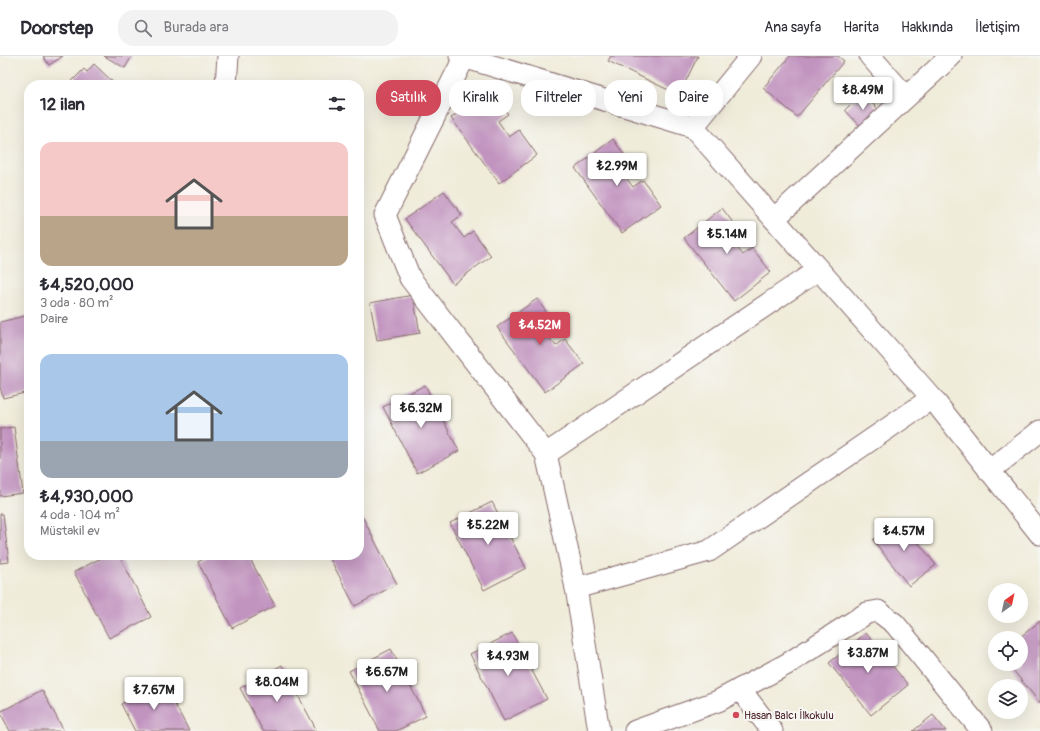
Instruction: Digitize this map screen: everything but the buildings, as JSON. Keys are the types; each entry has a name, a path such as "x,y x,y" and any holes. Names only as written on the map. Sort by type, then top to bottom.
{"street":[{"path":"226,80 228,56"},
{"path":"693,127 751,56"},
{"path":"870,56 906,97"},
{"path":"774,219 951,56"},
{"path":"599,731 576,588 546,454 410,278 385,215 462,57 693,127 932,398 1040,534"},
{"path":"546,454 818,270"},
{"path":"576,588 709,551 932,398"},
{"path":"989,471 1040,432"},
{"path":"635,731 718,701 787,664 867,613 878,611 895,624 982,731"},
{"path":"740,689 772,731"}],"place":[{"name":"Hasan Balcı İlkokulu","path":"736,715"}]}
